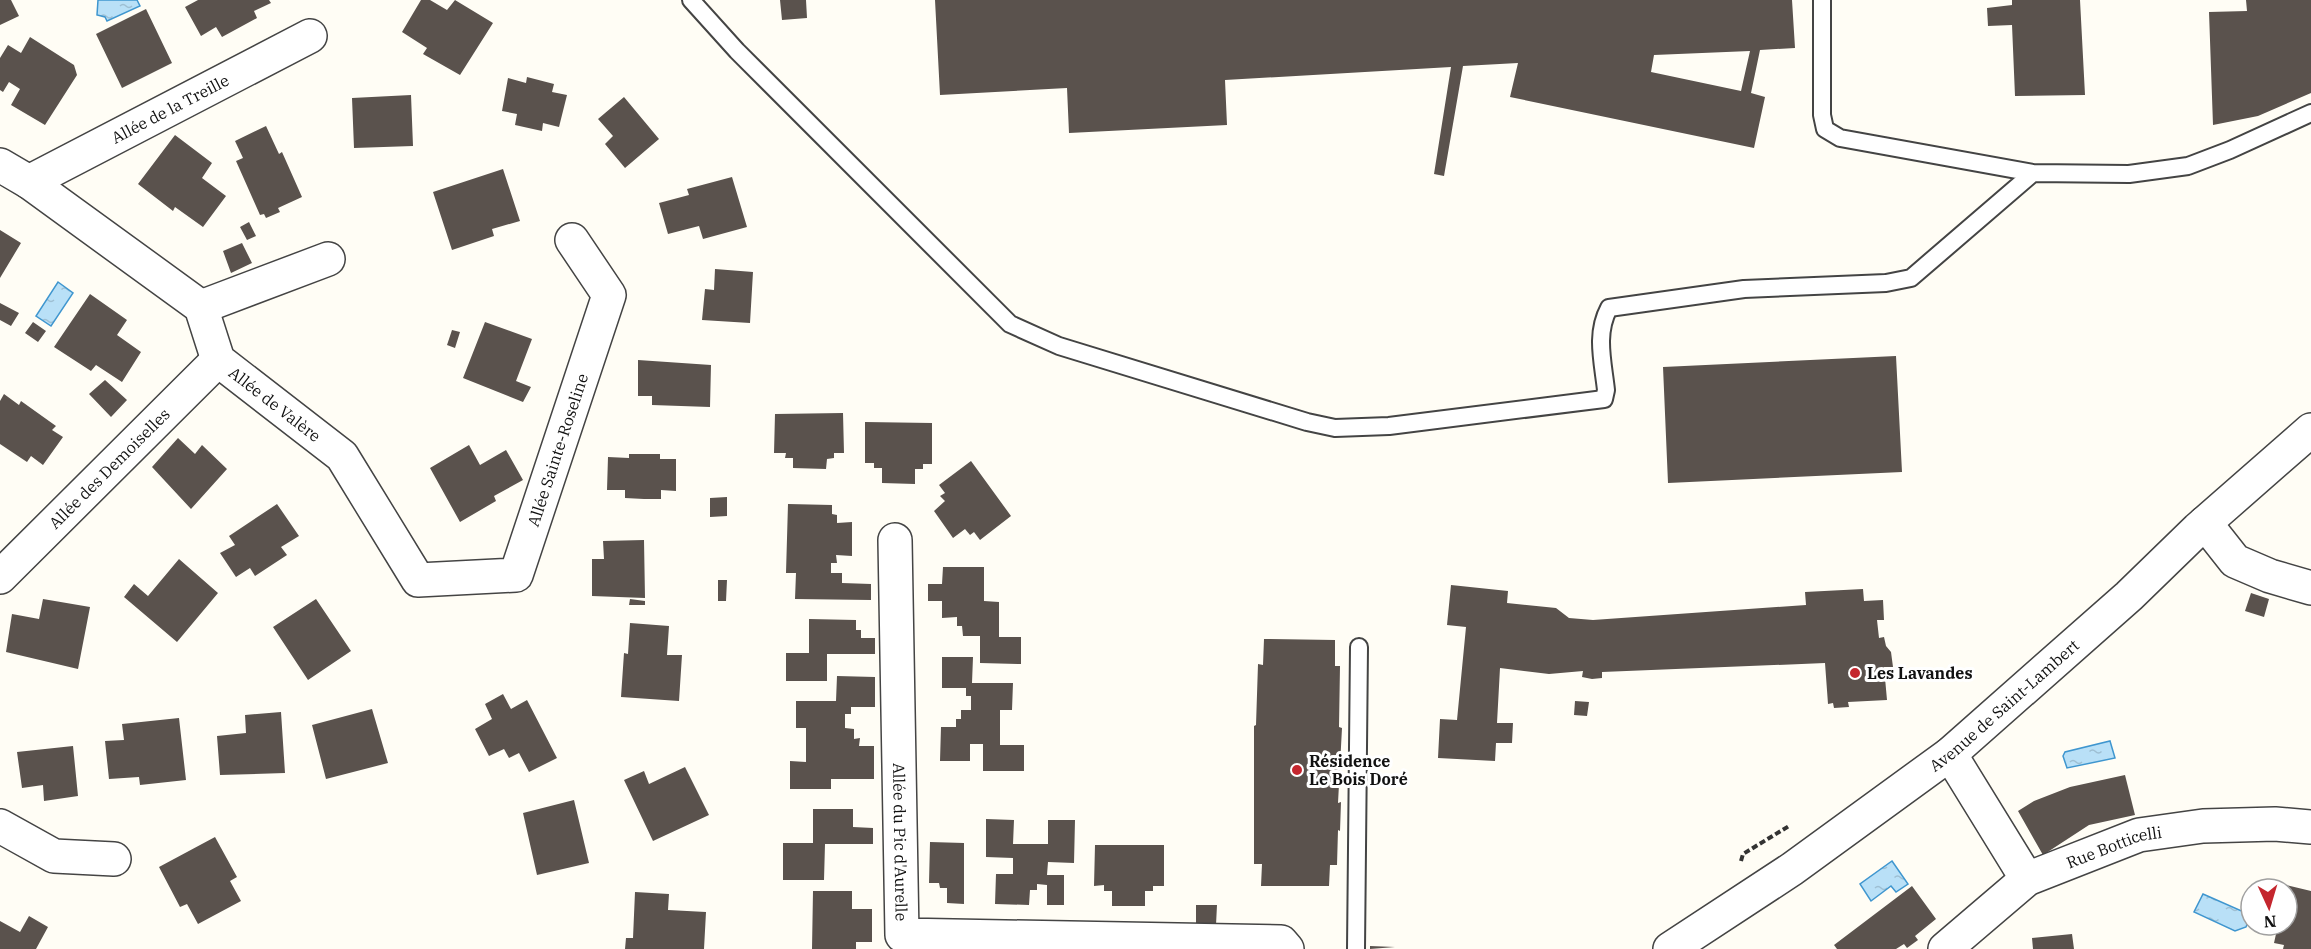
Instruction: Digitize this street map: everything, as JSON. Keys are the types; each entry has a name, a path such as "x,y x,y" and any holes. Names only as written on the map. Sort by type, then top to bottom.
{"street":[{"name":"Allée de la Treille","path":"29,182 310,36"},
{"path":"0,165 29,182 201,308 328,259"},
{"name":"Allée Sainte-Roseline","path":"418,580 516,575 609,296 573,240"},
{"name":"Allée de Valère","path":"201,308 218,360 342,456 418,580"},
{"name":"Allée des Demoiselles","path":"0,577 218,360"},
{"name":"Avenue de Saint-Lambert","path":"1670,949 1792,869 1950,754 2129,596 2205,523 2311,430"},
{"path":"2205,523 2235,561 2270,576 2311,588"},
{"name":"Allée du Pic d'Aurelle","path":"895,540 903,935 1281,942 1287,949"},
{"path":"1950,754 2027,879"},
{"name":"Rue Botticelli","path":"1945,949 2027,879 2139,835 2203,826 2275,824 2311,827"},
{"path":"0,826 54,855 114,859"}],"lane":[{"path":"691,0 737,51 1010,324 1059,346 1307,422 1335,428 1389,426 1604,399 1606,390 1600,336 1602,321 1609,308 1744,289 1886,283 1911,278 2032,173"},
{"path":"1822,0 1822,115 1825,129 1840,138 2032,173 2129,174 2188,166 2230,150 2311,113"},
{"path":"1356,949 1359,647"}],"path":[{"path":"1743,854 1791,825"}],"water":[{"path":"98,0 137,0 140,6 107,21 105,17 97,15"},
{"path":"58,282 73,293 51,326 36,316"},
{"path":"2110,741 2115,758 2067,768 2063,756 2065,752"},
{"path":"1892,861 1908,884 1896,892 1891,886 1871,901 1860,884"},
{"path":"2203,894 2239,910 2239,930 2235,931 2194,912"}],"building":[{"path":"0,0 11,0 19,16 0,25"},
{"path":"198,0 269,0 271,3 254,11 257,18 222,37 216,27 201,36 185,7"},
{"path":"421,0 430,0 447,10 455,0 493,23 460,75 423,54 427,48 402,32"},
{"path":"780,0 806,0 807,18 782,20"},
{"path":"935,0 1792,0 1795,48 1760,50 1751,93 1765,97 1754,148 1510,97 1518,63 1463,66 1444,176 1434,174 1451,67 1225,80 1227,125 1069,133 1067,88 940,95","holes":["1750,51 1741,91 1651,72 1654,55"]},
{"path":"2012,0 2080,0 2085,95 2015,96 2012,25 1988,26 1987,8 2012,5"},
{"path":"2246,0 2311,0 2311,93 2258,116 2213,125 2209,12 2247,11"},
{"path":"146,9 172,63 122,88 96,34"},
{"path":"30,37 74,65 77,75 45,125 11,105 20,89 9,82 3,92 0,90 0,58 8,45 21,53"},
{"path":"527,77 554,84 552,92 567,95 559,127 543,123 542,131 515,125 517,114 502,111 508,78 526,83"},
{"path":"411,95 413,146 354,148 352,98"},
{"path":"624,97 659,139 625,168 605,144 613,136 598,119"},
{"path":"266,126 279,154 282,152 302,197 278,208 280,212 266,218 264,214 260,215 236,161 243,158 235,141"},
{"path":"175,135 212,163 202,178 226,196 203,227 175,207 173,211 138,184"},
{"path":"503,169 520,221 492,229 494,236 452,250 433,192"},
{"path":"732,177 747,227 703,239 699,226 668,234 659,203 689,195 687,189"},
{"path":"249,222 256,236 247,240 240,227"},
{"path":"0,230 21,243 0,278"},
{"path":"242,243 252,263 231,273 223,251"},
{"path":"715,269 753,272 750,323 702,320 705,289 714,290"},
{"path":"90,294 127,320 117,335 141,352 122,382 96,365 91,371 54,347"},
{"path":"0,303 19,313 11,326 0,320"},
{"path":"33,322 46,331 38,342 25,333"},
{"path":"485,322 532,339 516,381 531,387 523,402 463,378"},
{"path":"452,330 460,332 455,348 447,345"},
{"path":"1896,356 1902,472 1668,483 1663,367"},
{"path":"638,360 711,365 710,407 652,405 652,396 638,396"},
{"path":"105,380 127,400 111,417 89,394"},
{"path":"4,394 19,405 21,401 56,426 52,430 63,437 43,465 31,456 27,462 0,444 0,401"},
{"path":"843,413 844,453 834,453 834,458 827,459 826,469 793,468 793,458 785,458 786,453 774,453 775,414"},
{"path":"865,422 932,423 932,464 923,464 923,469 915,469 915,484 882,483 882,468 874,468 874,463 865,463"},
{"path":"178,438 195,454 202,445 227,469 191,509 152,467"},
{"path":"469,445 480,465 506,450 523,480 494,496 496,501 460,522 430,468"},
{"path":"629,454 660,454 660,459 676,459 676,491 661,490 661,499 644,499 625,498 625,490 607,490 608,457 629,458"},
{"path":"971,461 1011,516 980,540 974,532 970,535 965,529 953,538 934,511 945,501 940,496 945,493 939,485"},
{"path":"727,497 727,516 710,517 710,498"},
{"path":"277,504 299,536 281,547 287,555 255,576 250,568 236,577 220,553 235,545 229,536"},
{"path":"788,504 832,505 832,514 837,515 837,523 852,522 852,556 836,555 837,563 831,563 831,573 842,573 842,583 871,584 871,600 795,599 796,573 786,573"},
{"path":"644,540 645,598 592,596 592,559 604,559 603,541"},
{"path":"179,559 218,593 177,642 124,597 134,584 148,596"},
{"path":"943,567 984,567 984,601 999,602 999,637 1021,637 1021,664 980,663 980,636 963,636 962,626 957,626 957,617 942,618 942,601 928,601 928,584 942,584"},
{"path":"718,580 727,580 726,601 718,601"},
{"name":"Les Lavandes","path":"1451,585 1508,591 1507,603 1556,608 1569,618 1593,620 1806,605 1805,592 1863,589 1864,601 1883,600 1884,620 1877,620 1879,638 1884,637 1886,646 1891,652 1893,667 1884,667 1887,700 1848,702 1849,707 1834,708 1833,703 1828,704 1825,663 1602,672 1602,678 1592,679 1582,677 1583,671 1549,674 1500,668 1497,723 1513,723 1512,743 1496,743 1495,761 1438,758 1440,719 1457,720 1466,627 1447,625"},
{"path":"2251,593 2269,599 2264,617 2245,611"},
{"path":"43,599 90,607 78,669 6,652 12,614 39,619"},
{"path":"316,599 351,651 308,680 273,627"},
{"path":"630,599 645,601 645,605 629,605"},
{"path":"809,619 856,620 856,630 861,630 861,638 875,638 875,654 827,654 827,681 786,681 786,653 809,653"},
{"path":"630,623 669,626 667,655 682,655 679,701 621,697 624,653 628,654"},
{"name":"Résidence Le Bois Doré","path":"1264,639 1335,640 1335,666 1340,666 1339,727 1342,728 1338,803 1341,802 1337,865 1330,865 1329,886 1261,886 1262,864 1254,864 1254,726 1256,725 1258,664 1263,665"},
{"path":"942,657 973,657 972,683 1013,683 1012,710 1000,710 1000,745 1024,745 1024,771 983,771 983,744 970,744 970,761 940,761 941,727 956,727 956,719 961,719 961,710 971,710 971,696 966,696 966,688 942,688"},
{"path":"837,676 875,677 875,707 851,707 851,714 845,714 845,728 854,729 854,739 860,738 859,746 874,746 874,779 831,779 831,789 790,789 790,761 806,762 806,728 796,728 796,701 836,701"},
{"path":"503,694 511,709 527,700 557,758 529,772 519,753 509,758 504,749 489,756 475,729 492,719 485,704"},
{"path":"1575,701 1589,702 1587,716 1574,715"},
{"path":"372,709 388,763 326,779 312,725"},
{"path":"281,712 285,773 220,775 217,736 246,733 245,715"},
{"path":"179,718 186,780 140,785 139,777 109,779 105,741 124,740 122,724"},
{"path":"73,746 78,796 44,801 43,785 22,788 17,752"},
{"path":"685,767 709,815 653,841 624,780 644,771 649,784"},
{"path":"2125,775 2135,815 2089,825 2043,855 2018,811 2034,801 2070,787"},
{"path":"574,800 589,863 537,875 523,813"},
{"path":"813,809 853,809 853,827 873,828 873,844 825,844 824,880 783,880 783,843 813,843"},
{"path":"986,819 1014,820 1013,844 1048,844 1048,820 1075,820 1074,863 1048,862 1047,875 1064,875 1064,905 1047,905 1047,885 1037,884 1037,890 1030,890 1029,905 995,904 996,874 1013,874 1013,858 986,857"},
{"path":"215,837 237,877 230,881 241,901 198,924 187,904 180,907 159,867"},
{"path":"930,842 964,843 964,904 947,903 947,888 940,888 939,883 929,883"},
{"path":"1095,845 1164,845 1164,886 1153,886 1153,891 1145,891 1145,906 1112,906 1112,891 1104,891 1104,885 1094,886"},
{"path":"1912,886 1936,919 1915,936 1918,940 1907,948 1904,944 1896,949 1837,949 1834,945"},
{"path":"2299,888 2311,891 2311,949 2283,949 2284,945 2274,943 2275,937 2299,937"},
{"path":"813,891 852,891 852,909 872,909 872,942 856,942 856,949 812,949"},
{"path":"635,892 669,894 668,910 706,912 704,949 625,949 626,938 633,938"},
{"path":"1196,905 1217,905 1216,925 1196,925"},
{"path":"29,916 48,927 36,949 0,949 0,921 20,932"},
{"path":"2072,934 2074,949 2033,949 2032,938"},
{"path":"1370,946 1395,947 1370,949"}],"place":[{"name":"Les Lavandes","path":"1855,673"},
{"name":"Résidence Le Bois Doré","path":"1297,770"}]}
